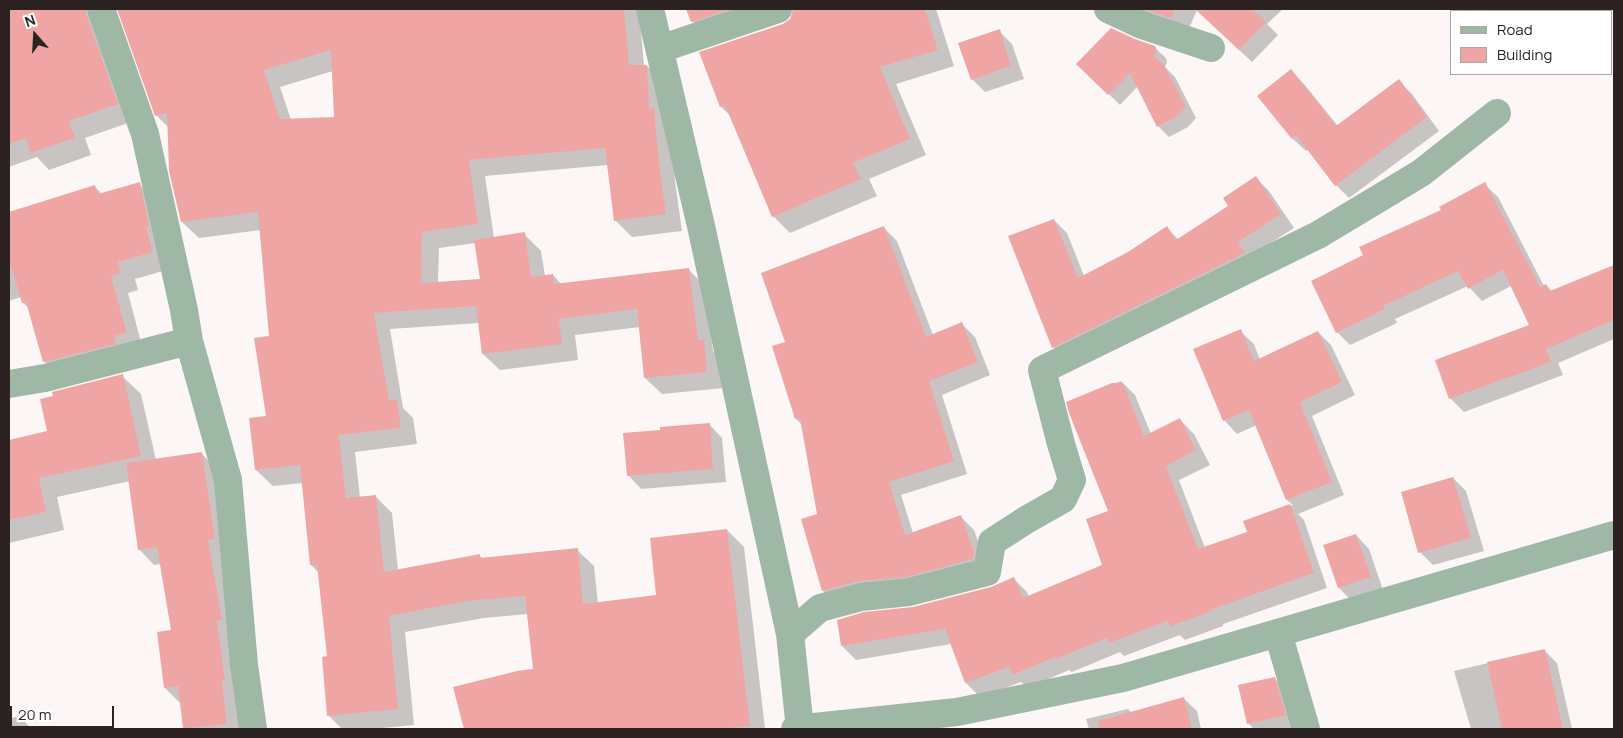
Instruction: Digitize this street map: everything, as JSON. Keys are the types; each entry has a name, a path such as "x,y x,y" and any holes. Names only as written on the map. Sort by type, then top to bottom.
{"street":[{"path":"101,9 145,134 190,341 228,480 244,665 253,729"},
{"path":"650,9 701,226 790,634 798,729 957,712 1123,678 1614,535"},
{"path":"660,49 778,9"},
{"path":"1108,9 1142,25 1211,48"},
{"path":"790,634 820,608 861,597 909,592 987,572 992,542 1063,499 1072,480 1042,370 1318,235 1421,173 1497,112"},
{"path":"9,384 45,378 190,341"},
{"path":"1278,633 1306,729"}],"building":[{"path":"9,9 86,9 86,14 118,104 69,121 75,138 31,153 26,138 9,144"},
{"path":"117,9 624,9 629,65 647,65 649,109 654,108 666,214 614,221 605,148 469,160 478,224 422,232 421,283 480,279 474,240 525,232 531,277 553,274 554,284 689,268 698,340 704,339 707,372 644,378 637,309 559,319 562,344 482,354 476,306 374,313 389,400 397,399 401,428 339,435 346,498 376,495 384,572 480,554 480,558 578,548 583,604 656,595 650,538 727,529 750,726 719,729 464,729 453,687 517,671 533,669 525,596 467,601 389,616 398,709 327,716 322,657 327,656 317,565 310,565 300,465 255,470 249,418 266,416 254,338 269,336 258,212 181,222 169,171 167,113 155,116","holes":["331,50 334,117 280,119 264,70"]},
{"path":"686,9 730,9 691,22"},
{"path":"793,9 925,9 938,50 880,67 910,139 853,163 861,179 772,217 725,105 720,107 699,52 783,24 790,19"},
{"path":"1144,9 1175,9 1171,18"},
{"path":"1195,9 1252,9 1266,22 1239,50"},
{"path":"1111,28 1155,46 1157,51 1154,56 1164,65 1186,107 1177,116 1157,127 1130,73 1108,95 1076,64"},
{"path":"1000,29 1011,66 971,80 958,43"},
{"path":"1291,69 1336,126 1399,79 1427,117 1335,186 1296,135 1292,139 1257,96"},
{"path":"1256,176 1281,214 1238,242 1245,253 1052,348 1008,236 1054,219 1078,278 1128,252 1167,226 1176,240 1228,206 1223,198"},
{"path":"140,182 149,226 146,227 153,252 118,262 121,273 111,276 127,333 114,336 116,344 43,362 26,302 22,303 9,261 9,212 95,185 98,194"},
{"path":"1485,182 1540,287 1546,284 1550,291 1614,265 1614,320 1546,349 1551,362 1449,399 1435,360 1529,325 1503,270 1468,289 1458,271 1383,306 1385,309 1336,333 1311,281 1363,255 1359,247 1441,210 1439,207"},
{"path":"884,226 926,337 962,322 978,362 929,381 954,461 889,482 905,535 961,515 974,553 973,559 906,577 859,581 822,591 801,519 817,514 800,418 795,419 772,346 785,342 761,273"},
{"path":"1241,329 1254,361 1318,331 1342,382 1300,402 1332,482 1286,500 1249,410 1223,421 1193,349"},
{"path":"123,374 141,456 39,478 46,512 9,520 9,440 47,431 40,399 53,396 52,392"},
{"path":"1112,383 1123,383 1144,436 1180,418 1196,450 1166,466 1198,549 1247,532 1243,521 1290,504 1314,573 1170,626 1168,621 1109,643 1107,638 1013,675 1009,667 965,683 945,629 841,646 837,620 864,612 913,607 991,587 1014,577 1023,598 1102,565 1086,519 1108,511 1066,402"},
{"path":"710,423 713,469 627,476 623,433 660,430 660,427"},
{"path":"202,452 215,539 208,540 222,620 217,621 225,680 222,681 227,724 183,729 178,686 164,688 157,632 171,630 157,547 138,550 126,463"},
{"path":"1453,477 1471,538 1418,553 1401,492"},
{"path":"1356,534 1371,577 1338,588 1323,545"},
{"path":"1545,649 1563,729 1502,729 1487,662"},
{"path":"1275,677 1286,715 1247,724 1238,685"},
{"path":"1184,697 1192,729 1099,729 1098,721"}]}
